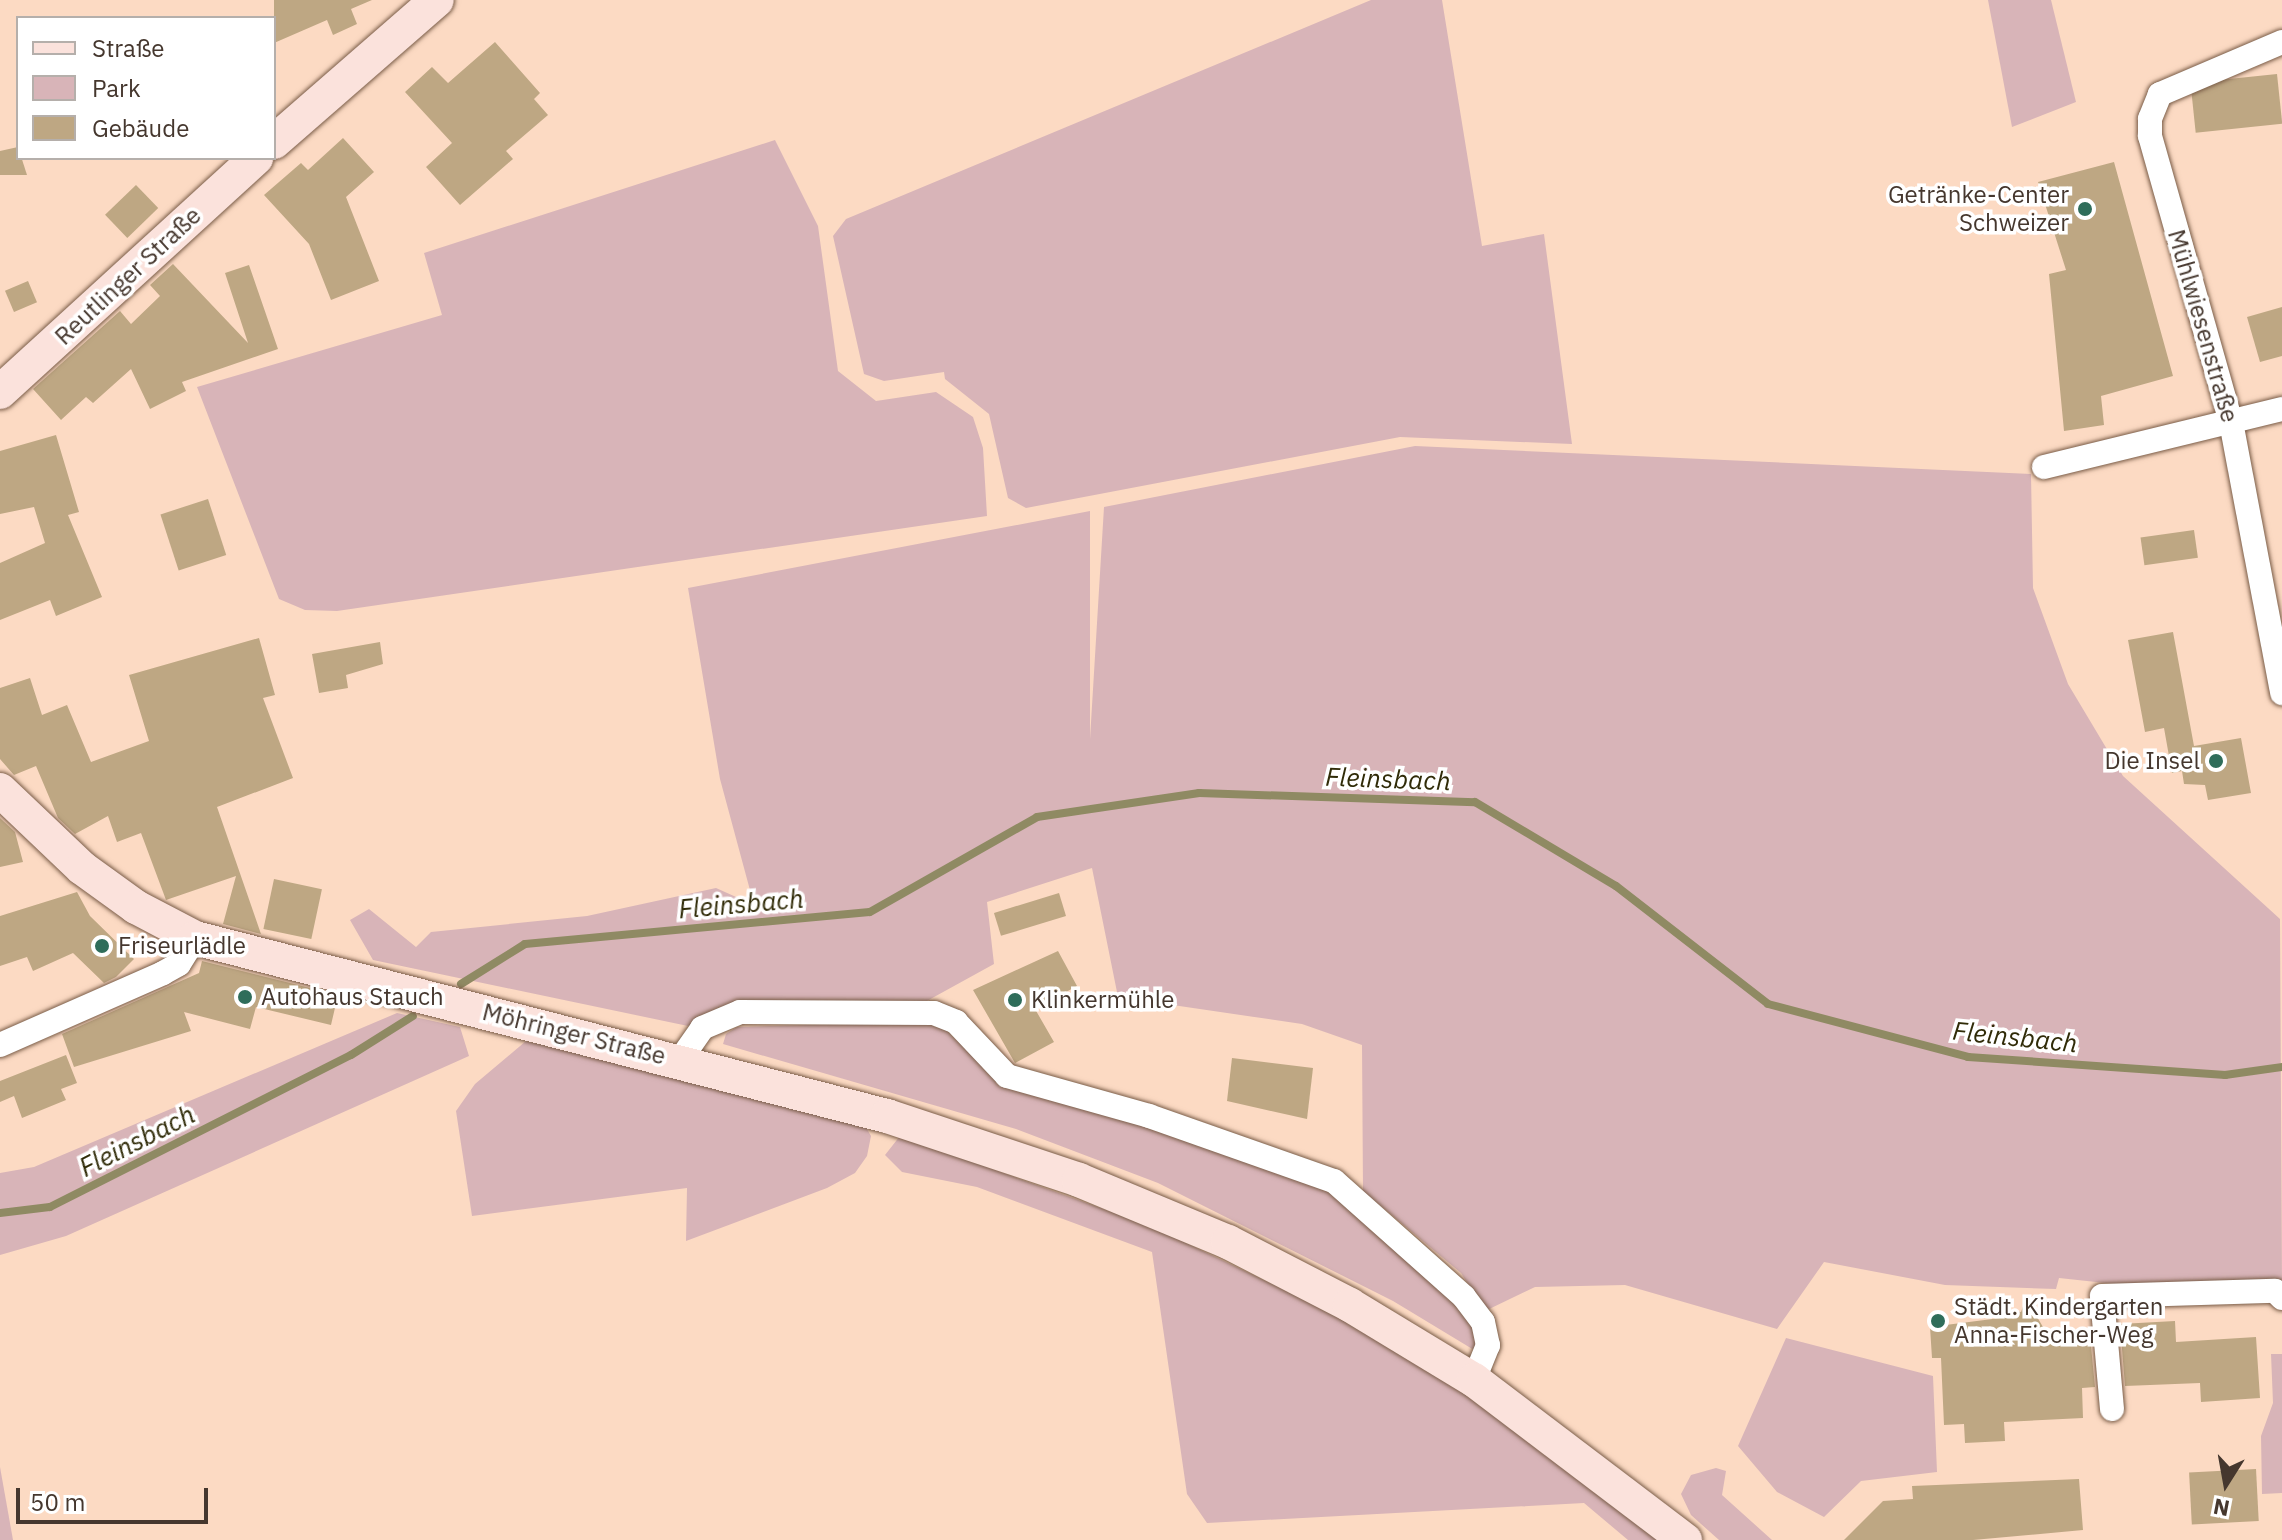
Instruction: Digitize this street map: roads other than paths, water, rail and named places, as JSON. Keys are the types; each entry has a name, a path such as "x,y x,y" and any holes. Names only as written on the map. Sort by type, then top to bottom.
{"main road":[{"path":"276,140 437,0"},
{"name":"Reutlinger Straße","path":"0,392 254,160"},
{"name":"Möhringer Straße","path":"0,790 82,868 136,907 195,938 680,1060 887,1116 1079,1180 1228,1242 1350,1305 1474,1380 1685,1540"}],"street":[{"name":"Mühlwiesenstraße","path":"2282,42 2160,94 2153,104 2150,136 2231,422 2282,693"},
{"path":"2044,467 2282,409"},
{"path":"0,1045 163,973 179,964 195,938"},
{"path":"680,1060 702,1028 740,1012 934,1013 956,1022 1007,1076 1149,1116 1334,1181 1464,1297 1483,1322 1488,1345 1474,1380"},
{"path":"2112,1409 2102,1296 2275,1291 2282,1298"}],"waterway":[{"name":"Fleinsbach","path":"461,984 525,944 870,912 1037,817 1199,793 1475,802 1616,886 1768,1004 1968,1057 2225,1075 2282,1067"},
{"name":"Fleinsbach","path":"0,1213 50,1207 351,1055 413,1016"}],"place":[{"name":"Getränke-Center Schweizer","path":"2085,209"},
{"name":"Die Insel","path":"2216,761"},
{"name":"Friseurlädle","path":"102,946"},
{"name":"Autohaus Stauch","path":"245,997"},
{"name":"Klinkermühle","path":"1015,1000"},
{"name":"Städt. Kindergarten Anna-Fischer-Weg","path":"1938,1321"}]}
